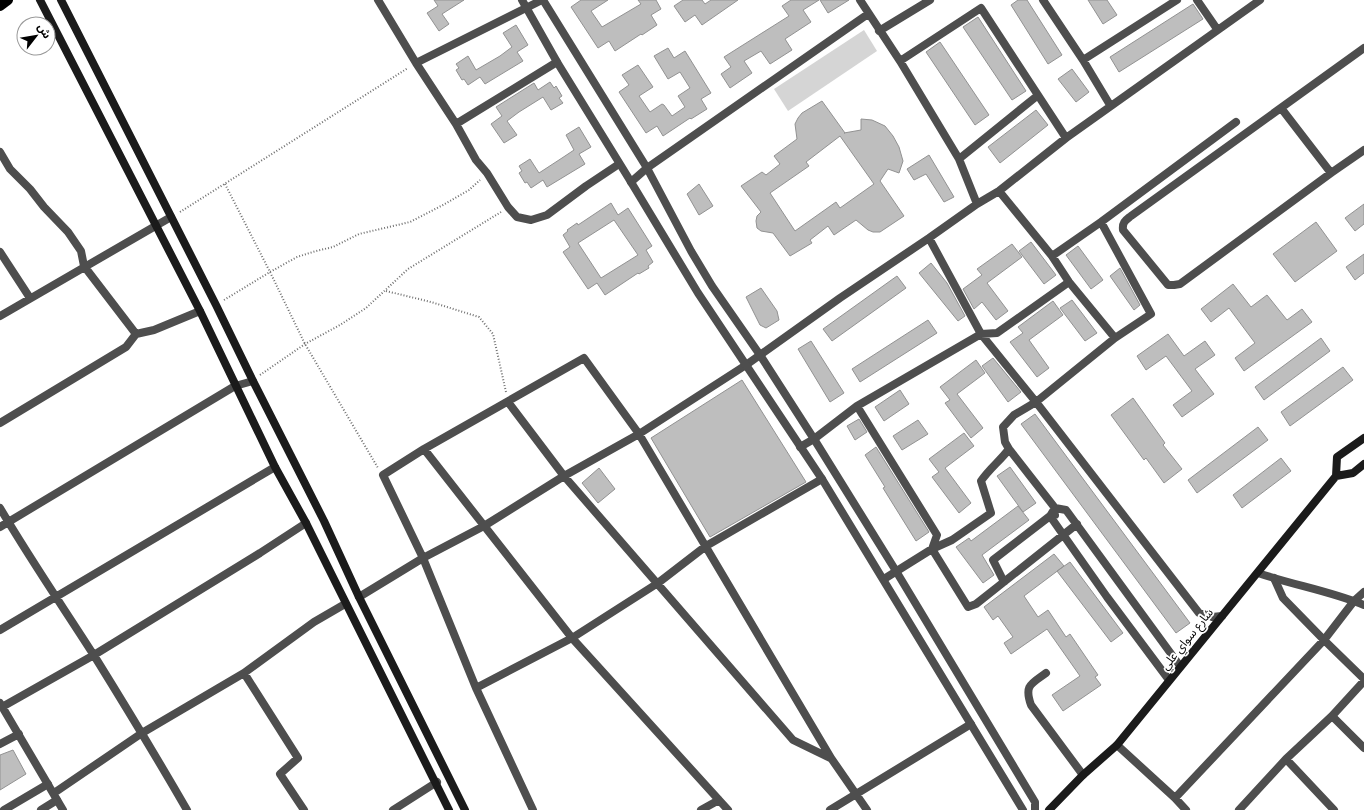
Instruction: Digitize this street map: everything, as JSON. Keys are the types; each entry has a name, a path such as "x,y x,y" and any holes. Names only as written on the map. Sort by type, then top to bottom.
{"main road":[{"path":"0,6 8,0"},
{"path":"40,0 200,311 275,467 306,522 449,810"},
{"path":"61,0 216,305 252,381 324,522 359,597 465,810"},
{"path":"1364,438 1337,458 1336,476 1353,473 1364,464"},
{"name":"شارع سواي علي","path":"1049,810 1083,775 1117,744 1336,476"}],"street":[{"path":"378,0 416,63 456,124 476,160 487,173 508,207 517,217 531,220 547,215 619,164"},
{"path":"522,0 557,62 698,293 822,479 1023,810"},
{"path":"416,63 543,0 647,168 691,251 712,286 760,355 896,571 1035,802 1035,810"},
{"path":"860,0 900,61 959,159 977,204"},
{"path":"879,31 930,0"},
{"path":"1043,0 1083,60 1110,105"},
{"path":"1083,60 1177,0"},
{"path":"1197,0 1217,29"},
{"path":"359,597 423,558 484,526 564,476 639,434 746,365 840,298 977,204 999,191 1110,105 1260,0"},
{"path":"900,61 981,8 1037,96 1066,138"},
{"path":"631,182 647,168 868,14"},
{"path":"1364,48 1128,218 1122,225 1123,230 1168,284 1180,284 1364,150"},
{"path":"456,124 557,62"},
{"path":"959,159 1037,96"},
{"path":"1281,108 1331,173"},
{"path":"1052,256 1102,222 1236,122"},
{"path":"0,152 10,169 68,232 81,251 84,266 136,334"},
{"path":"999,191 1052,256 1069,282 1116,338"},
{"path":"0,316 171,217"},
{"path":"1102,222 1151,314 1116,338 1036,402 1014,415 1003,427 1005,442 1055,508 1066,510 1078,524 1180,666"},
{"path":"929,238 981,334 1036,402 1199,613 1212,617 1222,616"},
{"path":"0,252 30,298"},
{"path":"800,447 814,439 857,406 981,334 997,333 1069,282"},
{"path":"698,293 712,286"},
{"path":"0,423 126,347 136,334 154,330 200,311"},
{"path":"533,810 476,688 423,558 383,475 424,449 584,358 639,434 831,758 867,810"},
{"path":"0,527 235,386 252,381"},
{"path":"508,402 564,476 794,740 831,758"},
{"path":"857,406 937,535 932,549"},
{"path":"424,449 572,638 728,810"},
{"path":"884,579 932,549 952,540 991,514 981,481 989,469 1001,460 1009,449"},
{"path":"0,630 275,467"},
{"path":"476,688 572,638 658,584 706,546 822,479"},
{"path":"0,508 55,597 94,655 187,810"},
{"path":"1050,516 1055,508"},
{"path":"1004,582 993,560 1050,516 1066,510"},
{"path":"1050,516 1107,597 1169,680"},
{"path":"63,810 1,705 94,655 260,553 306,522"},
{"path":"932,549 968,607 976,604 1078,524"},
{"path":"1258,573 1295,582 1364,605"},
{"path":"1239,810 1286,759 1332,716 1364,680 1283,598 1274,578"},
{"path":"1175,798 1324,640 1354,601 1364,592"},
{"path":"41,810 56,797 142,733 244,673 314,622 346,604"},
{"path":"244,673 298,758 280,774 304,810"},
{"path":"1046,673 1031,685 1027,695 1031,705 1083,775"},
{"path":"1332,716 1364,748"},
{"path":"830,810 971,724"},
{"path":"0,744 19,734"},
{"path":"1117,744 1186,810"},
{"path":"1286,759 1334,810"},
{"path":"393,810 436,782"},
{"path":"4,810 48,784"},
{"path":"701,810 719,800"}],"path":[{"path":"171,217 416,63"},
{"path":"216,305 297,257 333,247 359,234 410,222 469,190 487,173"},
{"path":"225,184 305,344 383,475"},
{"path":"252,381 305,344 340,325 366,308 408,269 508,207"},
{"path":"386,291 432,302 479,317 493,334 508,402"}],"shaded area":[{"path":"864,30 877,51 788,111 774,89"}],"building":[{"path":"434,0 464,0 442,14 449,24 439,31 427,13 438,6"},
{"path":"581,0 608,0 591,11 602,27 641,4 638,0 656,0 661,9 651,15 657,25 615,51 609,41 598,48 571,7"},
{"path":"683,0 702,0 705,4 711,0 738,0 702,25 695,15 685,22 674,6"},
{"path":"791,0 819,0 803,10 811,22 785,39 792,50 770,64 761,51 744,61 752,73 730,88 721,74 731,67 724,57 789,16 782,6"},
{"path":"820,0 849,0 828,13"},
{"path":"1018,0 1027,0 1062,55 1048,64 1011,5"},
{"path":"1088,0 1107,0 1117,15 1103,24"},
{"path":"1193,4 1203,19 1119,72 1110,57"},
{"path":"978,17 1026,91 1012,100 963,27"},
{"path":"516,25 528,45 517,52 523,61 485,84 480,77 468,85 464,79 462,80 456,70 459,68 456,64 468,56 476,70 500,56 512,47 503,33"},
{"path":"940,42 989,115 975,125 926,52"},
{"path":"668,48 674,58 685,51 711,93 701,99 707,109 691,119 690,118 663,136 657,126 646,133 619,92 629,85 622,75 638,65 653,87 639,96 650,112 662,104 672,116 685,107 678,96 690,88 680,72 668,79 654,56"},
{"path":"1072,69 1089,92 1076,102 1058,79"},
{"path":"550,82 554,88 556,86 562,96 559,98 563,103 551,110 543,97 519,112 507,121 517,135 504,143 491,124 502,116 496,107 534,83 538,90"},
{"path":"822,101 845,133 861,130 861,119 872,120 885,126 899,147 903,161 899,173 888,169 880,181 904,216 880,232 868,230 856,220 834,235 828,226 810,240 812,243 790,256 773,233 761,231 757,228 757,216 761,212 741,186 762,172 766,175 780,164 774,156 797,139 795,124 802,113","holes":["840,136 874,184 840,208 836,202 795,231 770,193 809,166 806,162"]},
{"path":"1036,110 1048,125 1000,163 988,147"},
{"path":"579,127 591,147 579,154 585,164 547,187 543,180 531,188 527,182 525,183 519,173 522,171 519,166 530,159 539,173 574,150 566,135"},
{"path":"929,155 954,197 944,202 926,174 914,180 907,169"},
{"path":"699,184 713,206 699,215 687,194"},
{"path":"611,203 618,215 628,208 652,246 646,250 653,262 648,266 649,268 639,274 638,273 605,295 597,283 588,289 563,252 570,247 563,235 577,223 578,225","holes":["614,220 638,255 601,278 578,243"]},
{"path":"1364,204 1364,224 1355,231 1345,218"},
{"path":"1316,222 1337,251 1295,282 1273,254"},
{"path":"1031,242 1056,275 1044,284 1019,251"},
{"path":"1012,244 1022,257 987,283 1008,311 996,320 982,302 974,309 963,289 982,275 977,269"},
{"path":"1078,246 1103,280 1091,289 1066,255"},
{"path":"1364,254 1364,273 1355,280 1346,267"},
{"path":"931,263 947,283 965,316 958,321 919,273"},
{"path":"1120,268 1140,305 1134,310 1110,276"},
{"path":"897,276 906,288 832,341 823,329"},
{"path":"1233,284 1251,307 1267,295 1287,320 1302,309 1312,322 1244,371 1235,358 1255,343 1229,308 1211,322 1201,309"},
{"path":"761,288 777,311 779,320 766,328 760,325 746,297"},
{"path":"1072,300 1097,333 1085,341 1060,308"},
{"path":"1053,301 1063,315 1029,340 1049,368 1037,377 1010,342 1023,333 1018,327"},
{"path":"928,320 937,333 860,382 852,369"},
{"path":"1168,334 1184,356 1205,341 1215,355 1195,369 1214,394 1182,417 1173,405 1192,391 1166,356 1146,370 1137,356"},
{"path":"1321,338 1330,351 1264,400 1255,387"},
{"path":"811,341 844,393 830,402 798,349"},
{"path":"993,358 1021,392 1008,402 982,366"},
{"path":"976,360 985,373 957,394 983,428 971,438 945,403 950,400 940,387"},
{"path":"1343,367 1353,380 1290,426 1281,412"},
{"path":"742,380 806,482 710,537 651,438"},
{"path":"900,390 909,404 884,421 875,407"},
{"path":"1133,398 1165,443 1163,445 1182,469 1164,483 1146,458 1144,460 1111,415"},
{"path":"1035,414 1190,623 1176,633 1021,424"},
{"path":"859,419 867,432 855,440 847,426"},
{"path":"918,420 928,434 902,450 893,436"},
{"path":"1258,427 1268,440 1197,493 1188,480"},
{"path":"964,433 974,446 945,468 971,503 959,513 932,477 939,472 929,459"},
{"path":"876,447 929,532 916,541 883,488 885,487 865,455"},
{"path":"1281,458 1291,471 1242,508 1233,495"},
{"path":"1010,467 1036,503 1023,512 997,476"},
{"path":"599,468 615,489 598,503 582,483"},
{"path":"1018,506 1029,520 982,555 994,575 983,583 956,547 969,538 971,541"},
{"path":"1054,554 1064,566 1024,596 1038,617 1048,610 1066,637 1070,634 1098,675 1095,677 1101,685 1063,711 1052,695 1080,676 1047,629 1011,654 1004,643 1013,637 998,616 993,620 984,607"},
{"path":"1070,562 1123,633 1111,642 1057,571"},
{"path":"13,750 26,774 0,790 0,755"}]}
